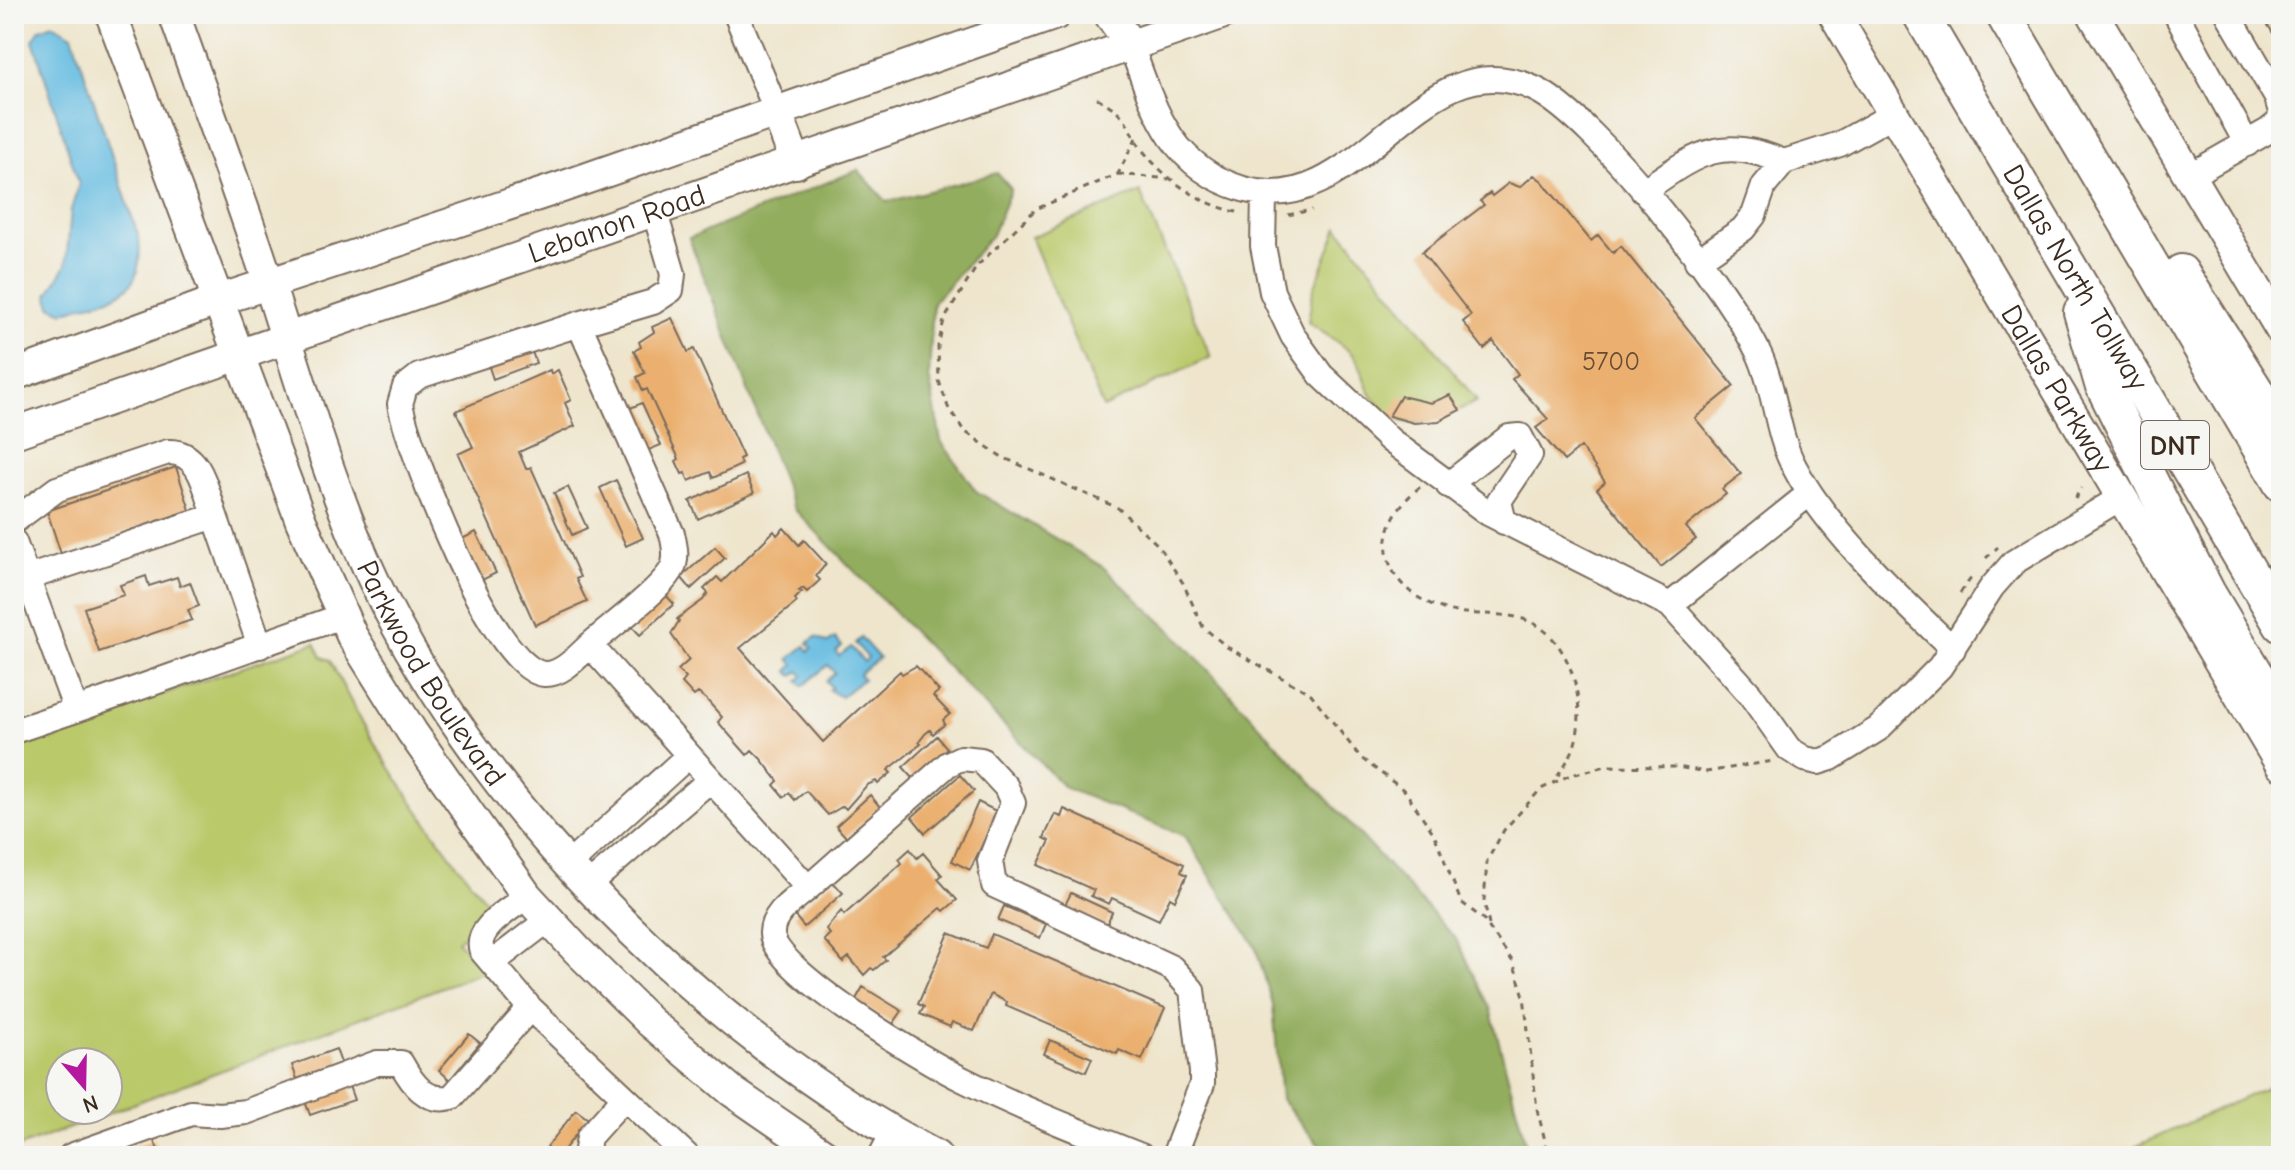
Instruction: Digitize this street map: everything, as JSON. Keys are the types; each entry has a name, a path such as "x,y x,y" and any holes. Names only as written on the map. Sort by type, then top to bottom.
{"highway":[{"name":"Dallas North Tollway","path":"1920,14 2281,625"},
{"name":"DNT","path":"2003,14 2281,484"},
{"path":"2080,144 2159,236 2281,430"},
{"path":"2068,264 2102,384 2208,593 2281,715"}],"main road":[{"name":"Parkwood Boulevard","path":"111,14 301,521 342,616 412,732 527,896 548,920 650,1022 697,1062 733,1092 826,1156"},
{"name":"Parkwood Boulevard","path":"174,14 329,468 364,559 417,660 482,756 577,876 748,1034 887,1144 928,1154"},
{"name":"Lebanon Road","path":"14,375 219,300 562,187 1056,14"},
{"path":"1109,14 1131,45"},
{"path":"1131,14 1131,45"},
{"name":"Lebanon Road","path":"14,433 286,336 655,213 1221,14"},
{"name":"Dallas Parkway","path":"1834,14 2281,765"},
{"path":"2093,14 2281,330"},
{"path":"776,110 796,163"},
{"path":"527,896 577,876"},
{"path":"548,920 577,876"}],"street":[{"path":"736,14 776,110"},
{"path":"2176,14 2247,144"},
{"path":"2191,175 2278,123 2281,114 2228,14"},
{"path":"1131,45 1154,110 1176,146 1211,175 1264,195 1297,192 1333,176 1444,90 1484,80 1522,84 1558,102 1643,191 1697,261 1758,352 1768,375 1786,449 1810,493 1888,586 1953,649"},
{"path":"1697,261 1743,229 1754,215 1764,186 1784,162 1840,144 1894,114"},
{"path":"1643,191 1701,153 1714,149 1764,154 1784,162"},
{"path":"1264,195 1265,266 1279,311 1321,375 1354,408 1442,480 1504,522 1670,605 1750,694 1789,749 1805,759 1818,762 1878,729 1924,686 1953,649 1992,587 2014,562 2122,497"},
{"path":"579,324 672,534 676,553 672,570 659,585 563,668 548,674 528,668 504,641 479,599 440,518 400,404 405,387 419,376 579,324 653,302 671,290 673,274 655,213"},
{"path":"1442,480 1509,437 1520,436 1530,455 1499,501 1504,522"},
{"path":"14,521 57,489 168,452 183,452 191,458 215,516 260,646"},
{"path":"1670,605 1810,493"},
{"path":"27,578 215,516"},
{"path":"14,542 76,710"},
{"path":"14,731 342,616"},
{"path":"590,645 808,888"},
{"path":"577,876 688,756"},
{"path":"1141,1156 960,1078 801,977 777,950 772,931 776,918 948,764 961,758 981,760 1006,787 1013,803 990,861 994,885 1172,968 1192,990 1202,1084 1174,1156"},
{"path":"577,876 710,780"},
{"path":"527,896 479,939 482,951 530,1008 623,1099 687,1156"},
{"path":"492,963 548,920"},
{"path":"71,1156 191,1113 220,1115 246,1112 377,1063 401,1063 411,1080 425,1094 442,1099 452,1097 530,1008"},
{"path":"586,1156 589,1137 623,1099"}],"path":[{"path":"1118,174 1136,138"},
{"path":"1173,180 1118,174 1036,209 977,266 944,320 938,346 939,381 948,407 964,431 1002,457 1118,508 1158,545 1183,583 1203,627 1227,647 1311,694 1361,758 1405,791 1434,834 1461,902 1483,919 1513,962 1524,996 1537,1109 1549,1156"},
{"path":"1442,480 1403,500 1385,537 1389,565 1415,596 1443,610 1527,620 1559,646 1571,669 1578,697 1578,731 1572,752 1553,784"}],"green space":[{"path":"858,170 887,202 997,173 1011,189 992,235 933,303 929,377 941,441 976,491 1103,567 1176,635 1456,939 1490,1008 1529,1156 1328,1156 1281,1099 1273,1005 1255,946 1185,836 1065,788 794,509 689,238"},
{"path":"1140,192 1211,357 1103,408 1031,237"},
{"path":"1338,227 1477,401 1432,421 1405,422 1392,417 1369,391 1354,356 1308,322 1313,291"},
{"path":"315,643 322,657 330,660 364,726 404,790 493,910 457,941 487,970 124,1107 124,1046 44,1046 44,1126 75,1126 14,1149 14,744"},
{"path":"2281,1081 2281,1156 2115,1156"}],"water":[{"path":"53,24 72,35 139,238 139,259 130,285 109,298 63,312 51,306 48,295 66,265 71,210 79,184 33,40 40,29"},
{"path":"816,637 828,643 835,638 842,646 836,652 839,656 851,647 864,662 868,658 855,643 861,638 879,658 859,674 863,679 841,697 829,690 832,688 826,681 835,673 828,665 803,686 798,681 803,676 799,671 793,676 788,671 794,665 789,659 805,646 809,651 812,648 808,643"}],"building":[{"path":"2261,14 2281,14 2281,46"},
{"path":"1534,175 1591,241 1598,235 1613,253 1621,246 1734,386 1695,418 1741,474 1722,489 1726,494 1686,527 1696,539 1661,567 1597,489 1605,482 1581,447 1564,461 1536,428 1548,419 1512,379 1518,374 1493,341 1484,349 1463,322 1471,315 1422,252 1484,205 1480,201 1490,193 1492,196 1509,183 1520,187"},
{"path":"672,318 688,352 694,349 743,457 739,459 741,465 713,478 710,472 689,481 685,473 682,474 676,461 679,459 647,389 643,391 637,377 645,373 634,351 641,347 639,342 654,332 652,327"},
{"path":"531,349 536,363 493,379 488,364"},
{"path":"550,370 551,374 558,370 571,400 565,403 575,426 519,452 526,469 531,467 580,577 576,579 587,602 535,625 458,454 473,447 456,411"},
{"path":"1450,395 1460,410 1439,421 1414,423 1389,416 1401,396 1431,403"},
{"path":"642,403 661,445 646,451 628,409"},
{"path":"176,467 190,510 61,554 47,511"},
{"path":"746,475 754,493 698,519 690,501"},
{"path":"616,480 643,538 626,546 600,488"},
{"path":"568,487 587,528 572,535 554,493"},
{"path":"784,528 799,545 804,540 826,564 816,576 820,580 807,592 803,588 799,591 802,592 795,599 797,602 740,648 823,742 900,671 902,674 916,666 939,691 933,696 950,714 943,720 945,724 933,734 930,730 925,734 919,742 921,744 888,770 891,773 878,784 876,781 867,785 846,809 843,806 828,815 806,791 795,800 789,793 784,797 774,785 778,781 761,759 752,750 747,755 718,722 722,717 706,699 698,693 694,696 682,683 686,678 678,670 689,660 671,634 679,621 677,619 703,600 708,593 704,589 717,577 722,582 774,531 777,535"},
{"path":"476,532 496,573 482,580 462,539"},
{"path":"715,547 725,558 691,589 681,577"},
{"path":"146,576 149,586 177,577 180,586 190,582 199,606 188,610 192,620 99,652 84,608 124,595 120,585"},
{"path":"663,592 674,604 640,635 629,623"},
{"path":"937,736 947,748 913,778 903,767"},
{"path":"960,775 974,791 925,833 912,817"},
{"path":"870,795 880,807 846,837 836,826"},
{"path":"978,802 998,812 970,870 952,861"},
{"path":"1064,809 1184,864 1181,872 1187,875 1175,900 1170,897 1159,920 1112,898 1109,904 1091,896 1094,890 1038,865 1050,841 1044,838 1055,814 1061,817"},
{"path":"910,849 917,858 923,853 942,875 938,879 957,900 944,911 941,908 883,957 886,960 864,975 849,957 843,962 824,940 830,934 826,929 841,911 844,915 902,863 899,859"},
{"path":"832,881 843,893 804,927 794,915"},
{"path":"1071,893 1112,912 1106,926 1064,907"},
{"path":"1004,906 1046,924 1040,938 998,920"},
{"path":"949,933 986,948 992,934 1165,1008 1142,1060 1119,1050 1117,1054 1006,1006 1007,1002 991,994 974,1031 952,1022 950,1027 920,1014 924,1007 918,1004"},
{"path":"863,987 902,1011 893,1024 855,1001"},
{"path":"469,1034 480,1043 450,1080 439,1070"},
{"path":"1050,1040 1092,1058 1086,1072 1044,1054"},
{"path":"336,1049 341,1063 297,1079 292,1065"},
{"path":"349,1086 354,1100 310,1115 305,1101"},
{"path":"576,1110 588,1119 559,1156 547,1147"},
{"path":"154,1139 159,1153 149,1156 107,1156"}]}
